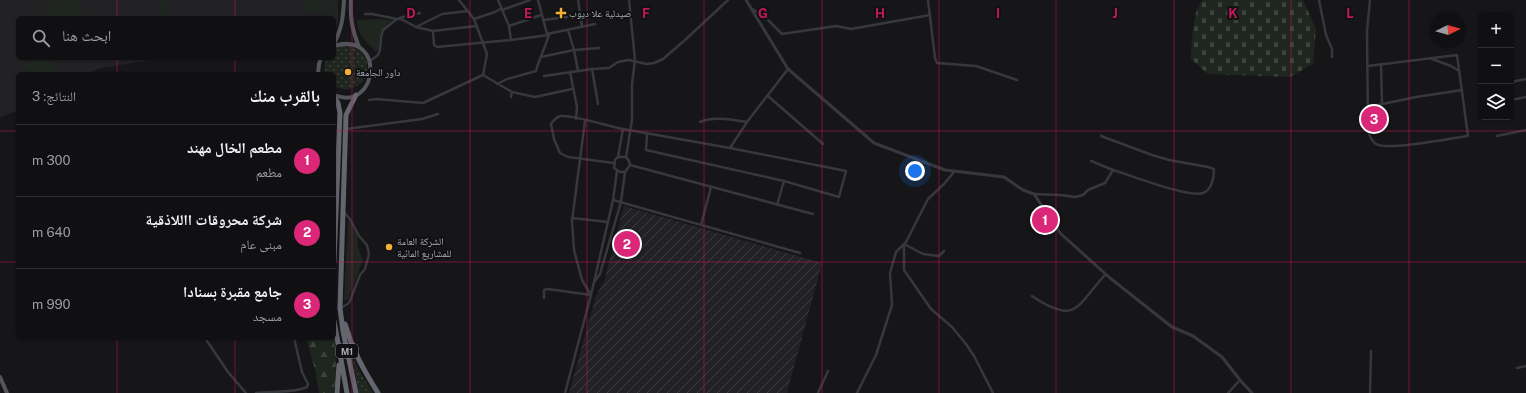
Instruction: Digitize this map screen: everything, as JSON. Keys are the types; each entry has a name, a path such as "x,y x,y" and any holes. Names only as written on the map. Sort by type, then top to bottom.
{"highway":[{"name":"M1","path":"356,95 346,115 340,308 343,331 356,393"},
{"path":"336,99 340,113 336,199"},
{"path":"340,308 351,345 357,359 378,393"},
{"name":"M1","path":"336,335 348,393"},
{"path":"337,342 340,367 337,393"}],"main road":[{"path":"336,40 343,20 344,0"},
{"path":"351,0 350,18 352,30 359,47"},
{"path":"336,44 342,43 359,47 366,53 372,69 371,77 363,90 356,95 346,97 336,96"},
{"path":"318,72 318,64 320,60"},
{"path":"0,377 7,393"}],"street":[{"path":"459,0 474,19 487,54 483,76"},
{"path":"498,0 509,26 511,40"},
{"path":"474,19 530,0"},
{"path":"497,84 507,79 536,71 546,48 549,34 547,34 538,0"},
{"path":"578,0 582,26"},
{"path":"629,0 635,60 632,84 631,131 626,157 630,165"},
{"path":"544,76 592,68 609,68 623,60 635,60 646,64 654,63 663,59 728,0"},
{"path":"746,0 788,69 874,143 954,172 1004,177 1023,190 1034,194 1075,197 1083,195 1088,190 1105,183 1113,170"},
{"path":"928,0 934,58 937,63 976,66 1017,80"},
{"path":"1319,0 1326,35 1332,48 1332,57"},
{"path":"1368,66 1456,55 1468,136 1392,146 1376,144 1371,139 1368,131 1367,31 1370,0"},
{"path":"750,8 764,16 782,34 836,26 851,29 930,15"},
{"path":"416,27 442,14 468,11"},
{"path":"370,61 378,55 383,30 398,18 420,13"},
{"path":"544,20 598,13"},
{"path":"365,14 398,18 416,27 433,31 476,26"},
{"path":"509,26 541,15"},
{"path":"433,31 434,45 436,47 511,40 549,34 595,24"},
{"path":"568,30 578,71"},
{"path":"541,57 574,50 599,48"},
{"path":"1430,58 1451,66 1459,71"},
{"path":"1381,64 1382,103"},
{"path":"592,68 598,104"},
{"path":"730,148 747,122 788,69"},
{"path":"570,72 576,107 576,118"},
{"path":"483,76 512,92 535,97 572,89"},
{"path":"369,100 376,99 423,103 483,76"},
{"path":"1514,81 1526,79"},
{"path":"1368,106 1462,90"},
{"path":"511,98 512,92"},
{"path":"768,96 823,144"},
{"path":"1514,99 1526,97"},
{"path":"346,129 422,119 438,114"},
{"path":"614,163 568,157 560,153 551,125 555,119 561,116 576,118 631,131 730,148 846,172 839,197 784,181 646,150 647,134"},
{"path":"700,122 708,119 716,119 747,122"},
{"path":"585,121 572,218 574,250 582,280 591,295"},
{"path":"623,129 618,157 614,163 614,168 618,171 625,172"},
{"path":"1497,136 1526,130"},
{"path":"1091,161 1113,170 1185,192 1202,193 1208,190 1214,178 1214,169 1152,155 1102,136"},
{"path":"618,157 626,157"},
{"path":"593,284 600,274 621,202 625,172 630,165"},
{"path":"630,165 813,214"},
{"path":"565,393 591,295 613,200 618,171"},
{"path":"857,393 876,355 892,305 890,273 896,252 904,244 928,199 954,172"},
{"path":"777,205 784,181"},
{"path":"701,225 711,187"},
{"path":"1034,194 1060,233 1106,274 1172,327 1193,336 1222,357 1252,393"},
{"path":"613,200 800,252"},
{"path":"340,308 349,303 360,274 365,269 369,254 367,245 359,236 350,219 343,212"},
{"path":"572,218 608,222"},
{"path":"904,244 927,255 939,256 944,251"},
{"path":"904,244 904,270 931,309 952,327 966,344 974,356 993,393"},
{"path":"1032,296 1050,307 1069,311 1079,306 1106,274"},
{"path":"544,298 544,290 548,289 591,295"},
{"path":"206,340 228,372 246,393"},
{"path":"256,393 269,391 299,391 307,388 307,382 302,372 294,340"},
{"path":"1370,393 1371,351"},
{"path":"1517,368 1526,366"},
{"path":"818,393 828,371"},
{"path":"1228,393 1240,380"}],"shaded area":[{"path":"0,0 338,0 338,21 336,28 336,16 16,16 16,60 153,60 100,68 93,72 16,72 16,111 0,118"},
{"path":"624,206 822,263 787,393 569,393 596,296 604,281"}],"green space":[{"path":"61,0 78,0 82,16 46,16 44,10 46,9 45,5"},
{"path":"159,0 164,0 168,16 163,16"},
{"path":"305,0 327,0 326,9 308,13"},
{"path":"334,0 338,0 338,21 336,28 336,16 333,16"},
{"path":"1203,0 1303,0 1316,29 1313,64 1290,77 1208,74 1191,59 1192,36 1195,19 1199,5"},
{"path":"357,20 393,20 381,33 379,50 376,52 361,34"},
{"path":"347,45 358,50 365,57 367,66 366,75 354,88 345,89 336,87 336,72 325,72 326,60 336,60 336,48"},
{"path":"24,60 54,60 56,72 28,72"},
{"path":"348,219 350,220 357,235 358,247 363,260 348,300 344,300"},
{"path":"307,340 334,340 336,366 333,393 319,393 315,370"},
{"path":"352,358 373,393 359,393"}],"place":[{"name":"صيدلية علا ديوب","path":"561,13"},
{"name":"داور الجامعة","path":"348,72"},
{"name":"جامع مقبرة بسنادا","path":"1374,119"},
{"name":"مطعم الخال مهند","path":"1045,220"},
{"name":"شركة محروقات االلاذقية","path":"627,244"},
{"name":"الشركة العامة للمشاريع المائية","path":"389,247"}]}
